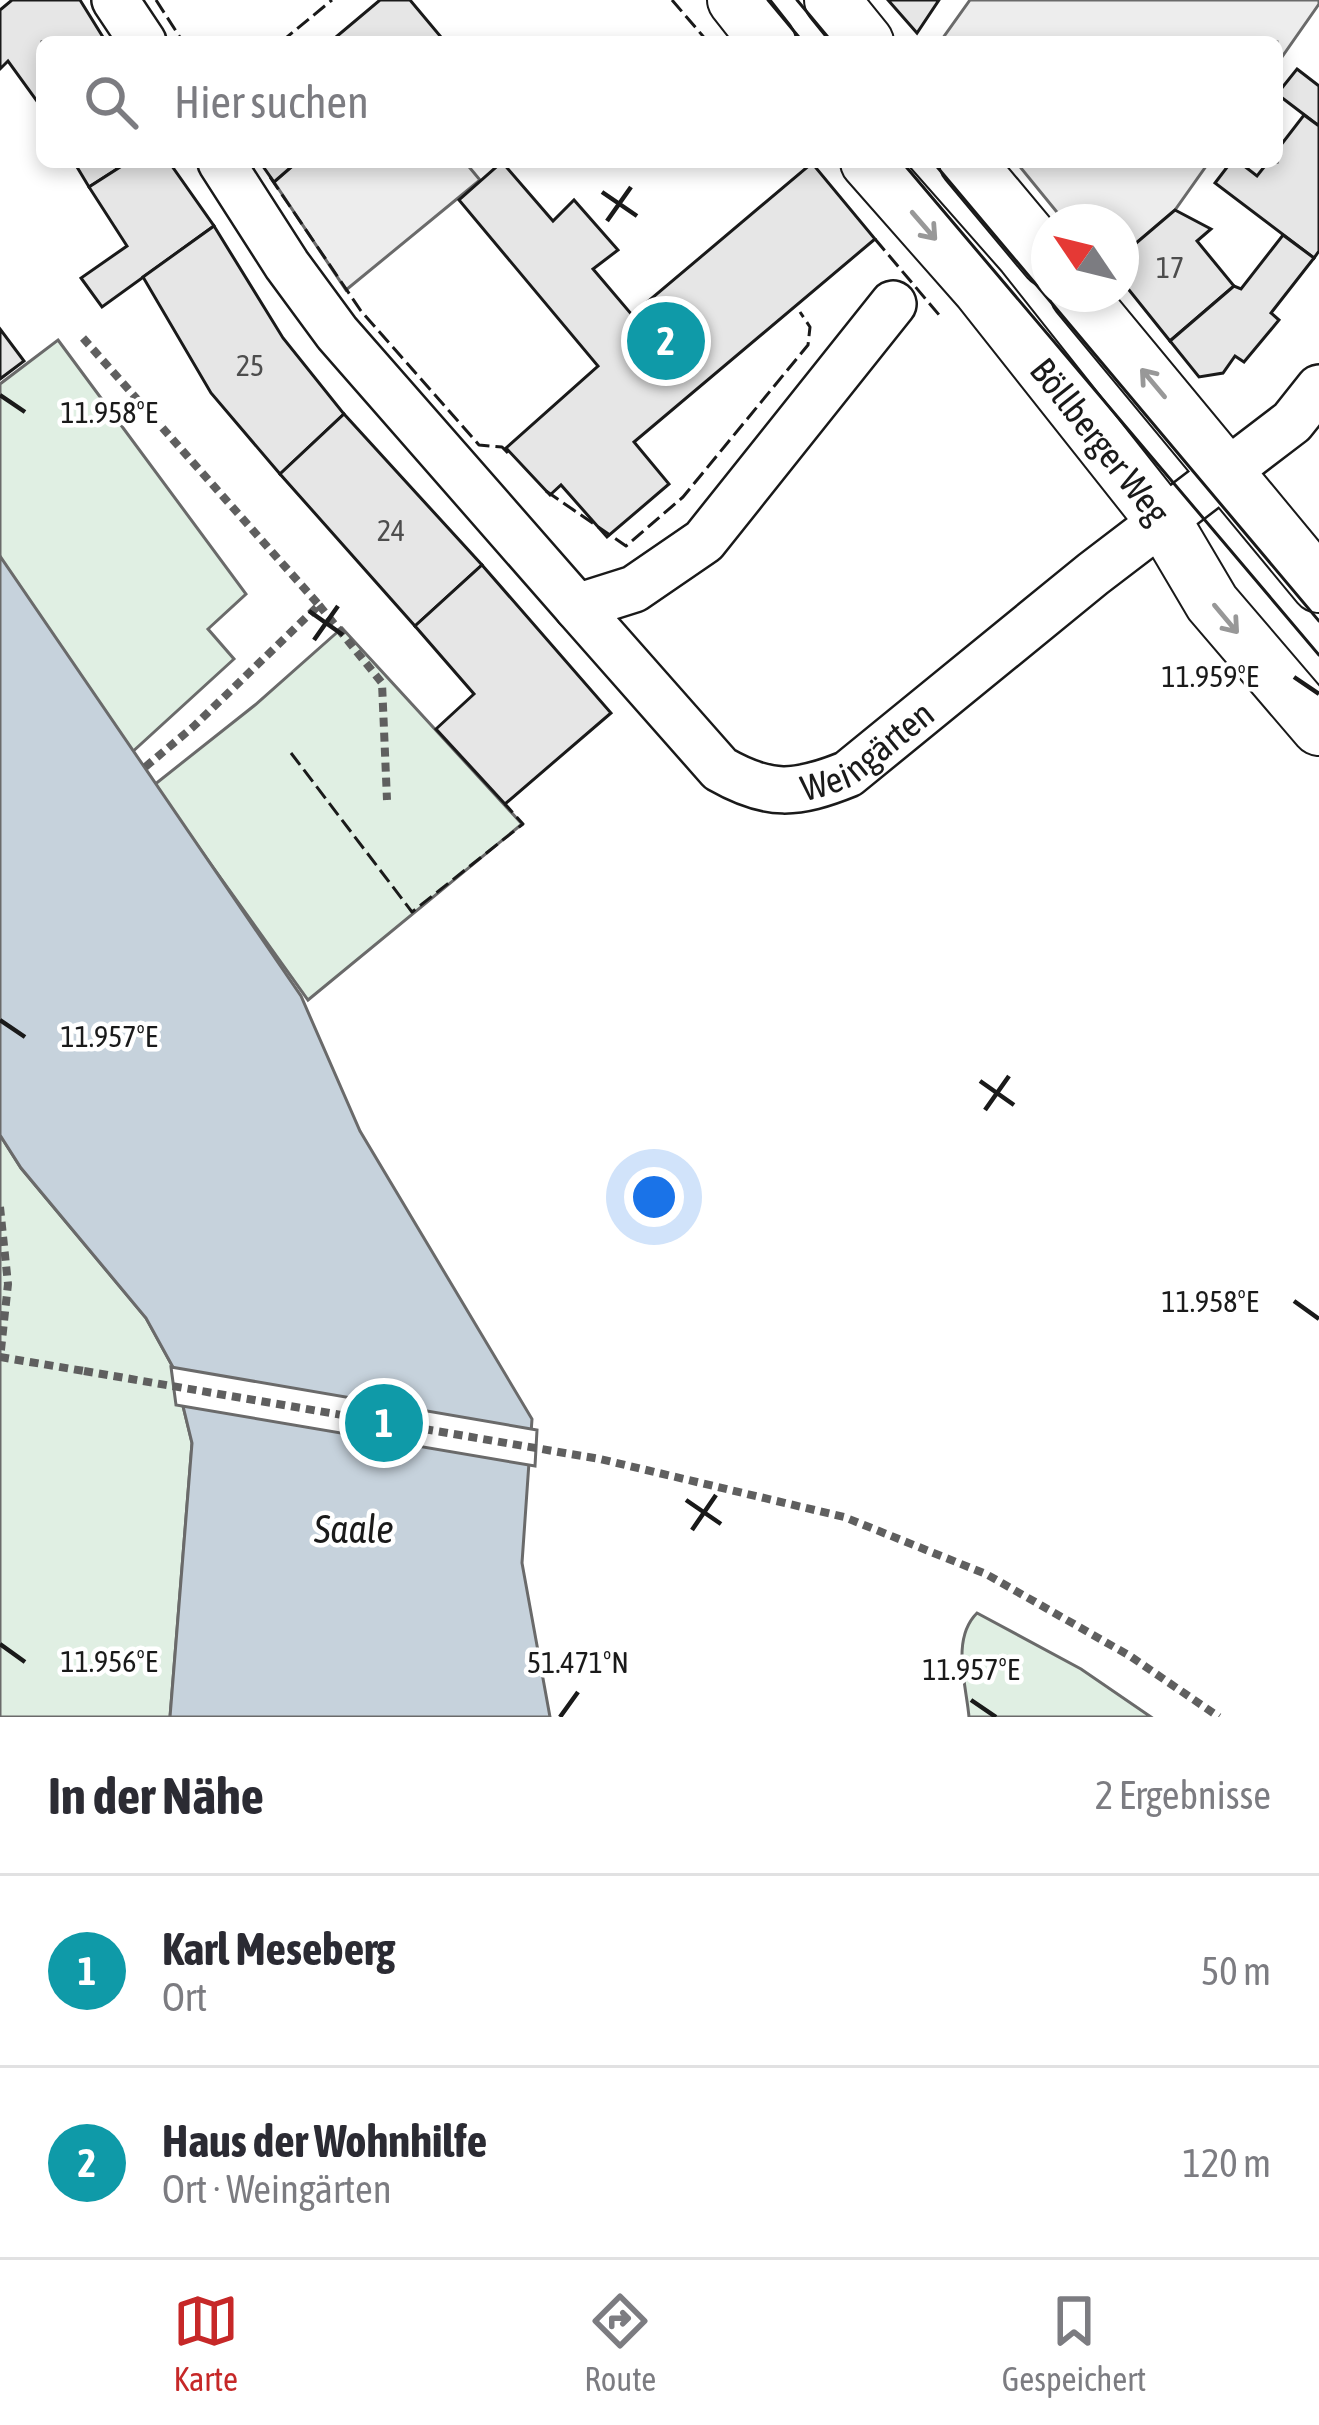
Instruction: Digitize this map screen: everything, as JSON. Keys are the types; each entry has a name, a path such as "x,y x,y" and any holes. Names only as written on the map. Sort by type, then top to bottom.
{"street":[{"path":"116,0 139,36"},
{"path":"735,0 764,36"},
{"path":"832,0 861,36"},
{"name":"Weingärten","path":"225,168 337,333 577,608 720,769 747,784 778,792 814,788 848,774 1292,422 1319,388"},
{"name":"Böllberger Weg","path":"873,168 980,289 1163,520 1212,603 1319,728"},
{"path":"972,168 1031,238"},
{"path":"577,608 634,589 704,541 893,304"},
{"name":"Böllberger Weg","path":"1093,312 1319,585"}],"path":[{"path":"83,338 382,683 387,800"},
{"path":"144,768 319,605"},
{"path":"0,1207 8,1284 0,1358 600,1459 844,1517 986,1574 1130,1656 1220,1717"}],"green space":[{"path":"58,340 246,594 208,629 234,659 130,754 0,559 0,384"},
{"path":"342,628 522,824 308,1000 154,785"},
{"path":"0,1135 21,1168 146,1318 174,1369 192,1443 170,1717 0,1717"},
{"path":"977,1613 1081,1669 1151,1717 969,1717 962,1648"}],"shaded area":[{"path":"970,0 1319,0 1283,55 1283,36 944,36"},
{"path":"290,168 470,168 480,180 346,290 274,182"},
{"path":"1021,168 1205,168 1175,210 1139,241 1139,204 1050,204"}],"water":[{"name":"Saale","path":"0,556 301,996 360,1131 532,1419 522,1563 550,1717 170,1717 192,1443 174,1369 146,1318 21,1168 0,1135"}],"pier":[{"path":"171,1367 537,1430 535,1466 176,1405"}],"building":[{"path":"12,0 80,0 102,36 36,36 36,100 8,61 0,69 0,10"},
{"path":"380,0 410,0 440,36 337,36"},
{"path":"888,0 939,0 917,33"},
{"path":"1297,69 1319,86 1319,126 1283,99 1283,86"},
{"path":"1304,115 1319,126 1319,251 1314,258 1215,183 1226,168 1247,168 1257,176 1263,168 1283,168 1283,142"},
{"path":"78,168 119,168 89,187"},
{"path":"119,168 173,168 214,226 102,307 81,278 127,246 89,187"},
{"path":"264,168 290,168 274,182"},
{"path":"495,168 507,168 553,221 574,200 618,250 593,269 632,315 806,168 816,168 875,239 634,442 669,484 607,537 561,485 550,495 506,448 598,366 459,200"},
{"path":"1175,210 1211,229 1197,241 1234,286 1170,341 1139,302 1139,241"},
{"path":"214,226 283,338 344,414 280,474 211,393 143,277"},
{"path":"1283,235 1314,258 1271,313 1279,320 1244,362 1235,356 1223,373 1199,377 1170,341 1234,286 1241,289"},
{"path":"0,329 24,361 0,379"},
{"path":"344,414 482,565 415,626 280,474"},
{"path":"482,565 611,713 505,804 436,729 474,694 415,626"}],"tram line":[{"path":"768,0 798,36"},
{"path":"797,0 827,36"},
{"path":"907,168 1319,655"},
{"path":"938,168 1319,621"}],"fence":[{"path":"156,0 179,36"},
{"path":"288,36 332,0"},
{"path":"672,0 703,36"},
{"path":"270,177 361,311 479,445 502,447 508,453"},
{"path":"875,239 940,316"},
{"path":"546,491 626,546 683,497 808,345 810,327 800,312"},
{"path":"291,753 412,912 523,824 505,804"}],"place":[{"name":"Haus der Wohnhilfe","path":"666,341"},
{"name":"Karl Meseberg","path":"384,1423"}]}
